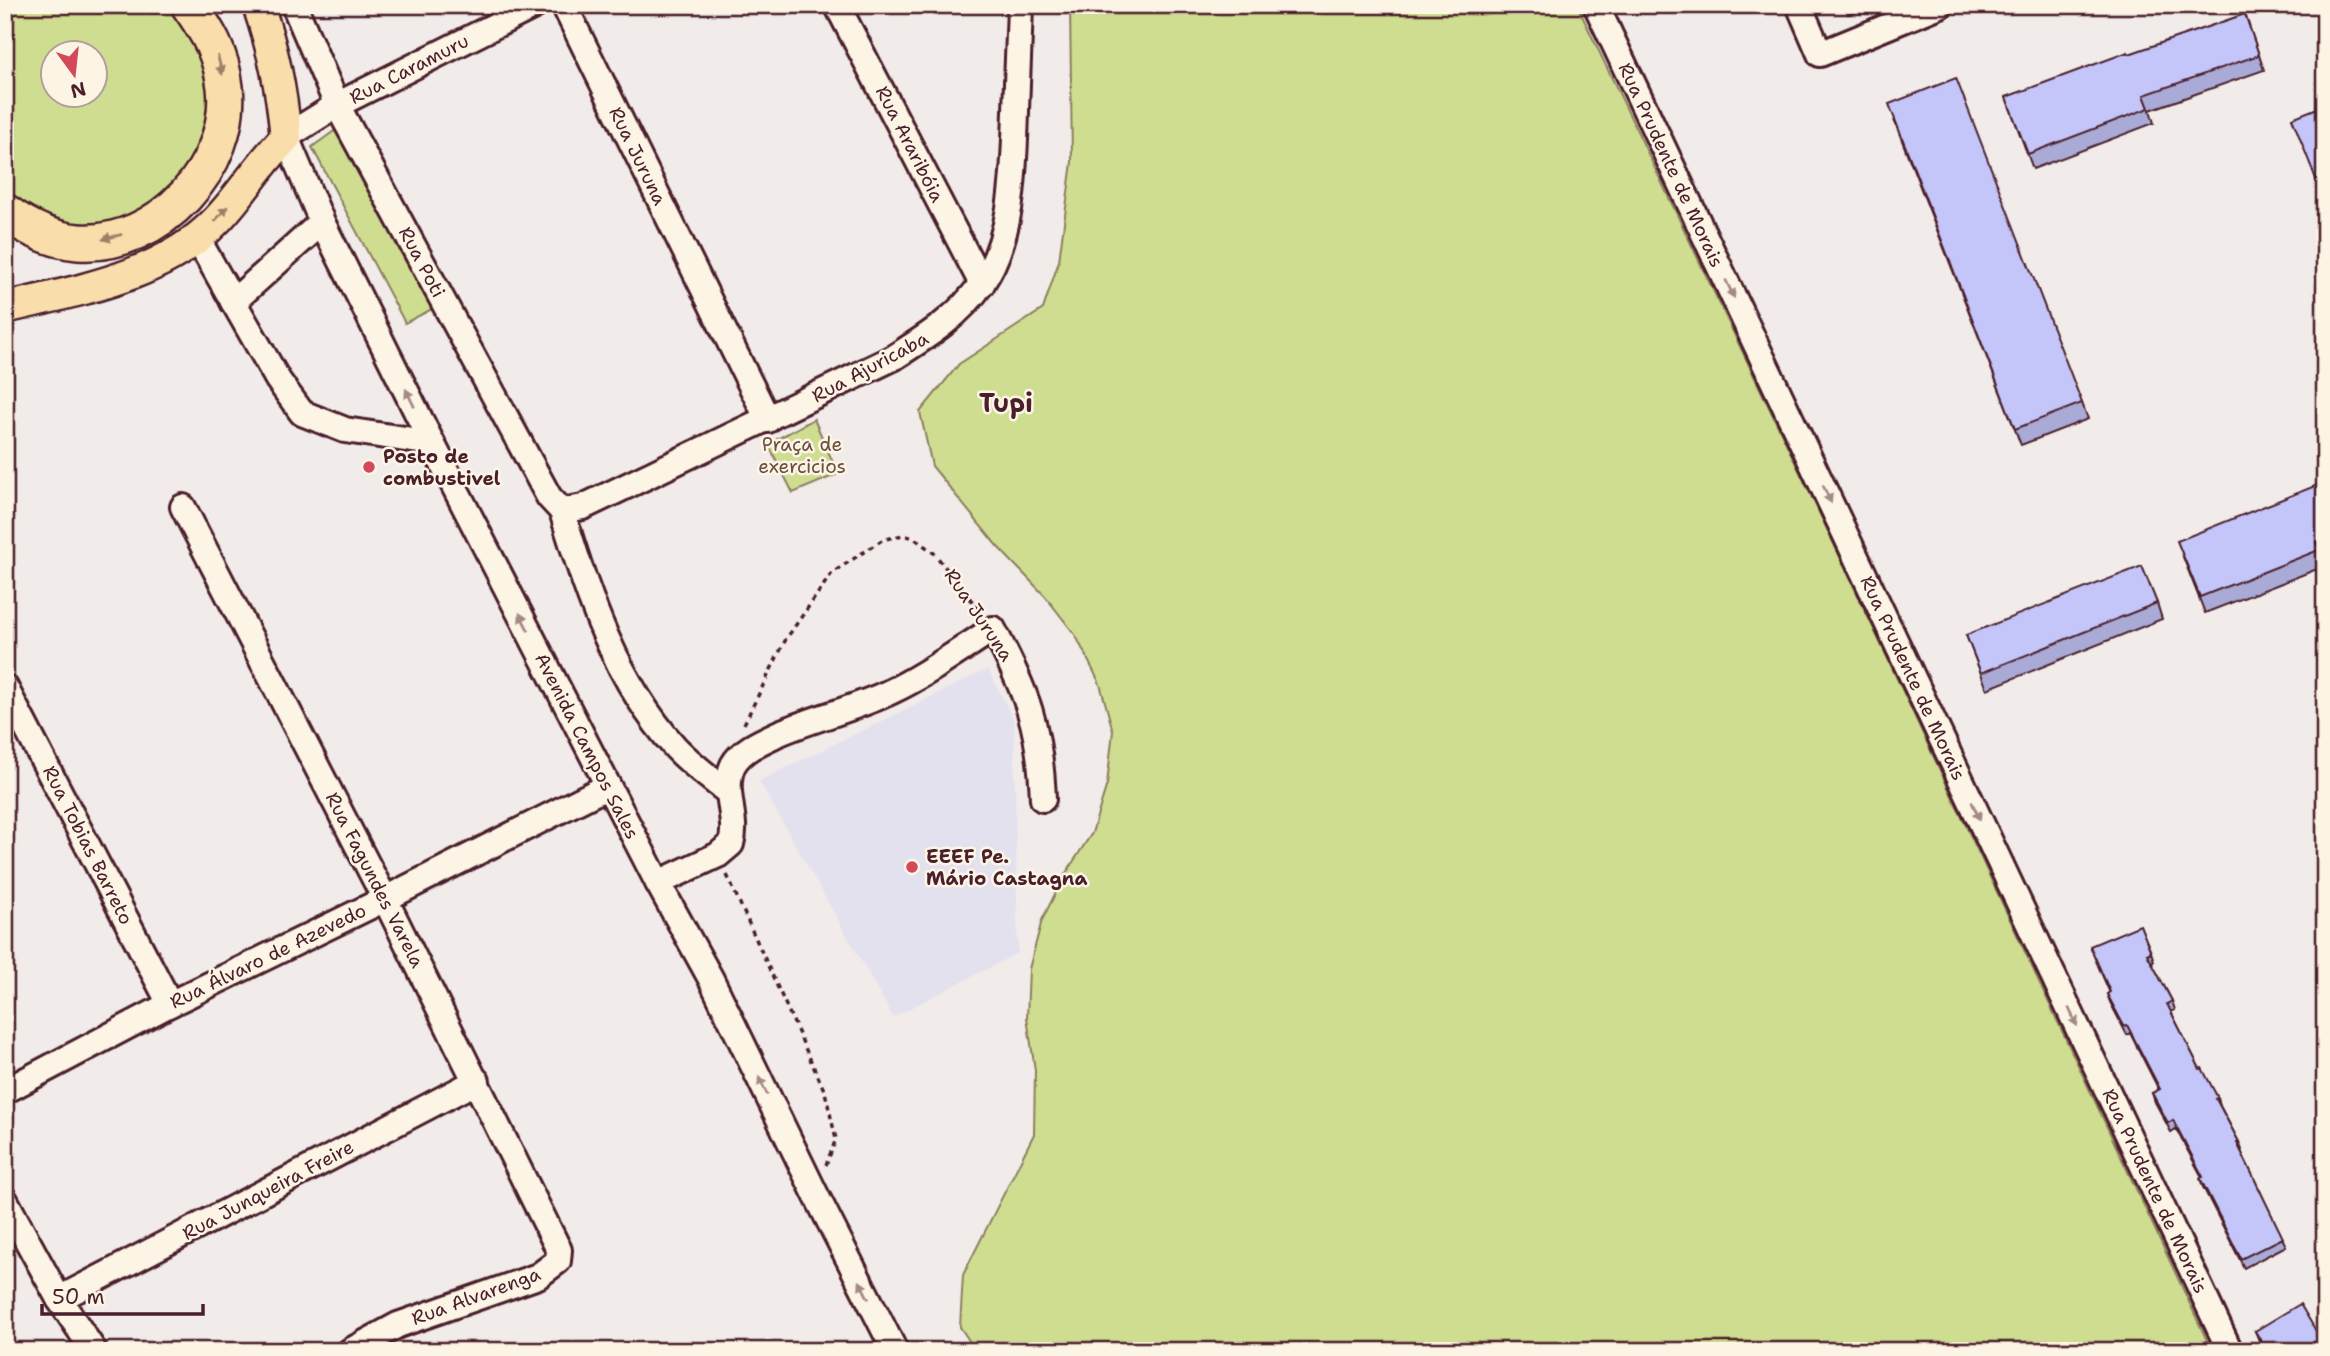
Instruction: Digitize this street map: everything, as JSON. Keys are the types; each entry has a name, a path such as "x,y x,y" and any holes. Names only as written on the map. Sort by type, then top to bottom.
{"highway":[{"path":"5,212 22,224 52,236 78,242 102,240 135,231 161,218 187,194 216,150 224,125 225,88 212,39 189,5"}],"main road":[{"path":"5,308 124,277 174,254 217,220 267,156 286,137 280,82 258,5"}],"street":[{"name":"Rua Poti","path":"294,5 337,105 549,497 562,511 601,626 638,698 675,746 728,792"},
{"name":"Rua Caramuru","path":"286,137 337,105 536,5"},
{"name":"Rua Juruna","path":"564,5 768,420"},
{"name":"Rua Araribóia","path":"837,5 982,284"},
{"name":"Rua Ajuricaba","path":"562,511 583,507 893,358 936,331 965,305 982,284 991,267 1013,185 1020,5"},
{"name":"Rua Prudente de Morais","path":"1596,5 2230,1351"},
{"path":"1799,5 1820,54 1940,5"},
{"name":"Avenida Campos Sales","path":"286,137 322,222 432,443 658,883 711,979 815,1194 895,1351"},
{"path":"233,302 322,222"},
{"path":"197,238 278,380 302,413 345,430 432,443"},
{"name":"Rua Fagundes Varela","path":"183,507 477,1081 555,1239 559,1256"},
{"name":"Rua Juruna","path":"993,629 1014,668 1031,711 1038,736 1043,799"},
{"path":"658,883 727,849 733,838 728,792 735,762 763,741 890,692 993,629"},
{"name":"Rua Tobias Barreto","path":"5,687 170,1004"},
{"name":"Rua Álvaro de Azevedo","path":"5,1091 170,1004 608,786"},
{"name":"Rua Junqueira Freire","path":"59,1299 477,1081"},
{"path":"5,1200 59,1299 94,1351"},
{"name":"Rua Alvarenga","path":"350,1351 398,1325 538,1276 555,1265 559,1256"}],"path":[{"name":"Rua Juruna","path":"735,762 738,735 786,639 832,573 882,540 903,535 914,538 934,553 993,629"},
{"path":"718,855 825,1092 836,1139 815,1194"}],"shaded area":[{"name":"EEEF Pe. Mário Castagna","path":"988,669 1014,720 1018,953 893,1017 759,781"}],"green space":[{"path":"5,5 167,5 199,50 209,98 200,143 176,182 140,210 98,224 51,219 5,190"},
{"path":"1070,5 1577,5 1817,508 2212,1351 976,1351 960,1327 963,1275 1034,1134 1035,1070 1027,1018 1029,969 1042,920 1064,876 1092,833 1107,784 1113,731 1100,684 1076,636 1045,596 997,546 932,466 920,412 959,364 1043,309 1059,261 1072,162"},
{"path":"337,129 434,308 405,323 312,147"},
{"name":"Praça de exercicios","path":"814,419 838,474 793,493 768,444"}],"building":[{"path":"2245,14 2259,55 2144,95 2149,108 2028,154 2006,97 2128,52 2129,54"},
{"path":"1956,78 2082,403 2015,429 1889,104"},
{"path":"2325,105 2325,202 2292,118"},
{"path":"2325,482 2325,539 2316,542 2319,550 2200,597 2177,541"},
{"path":"2142,566 2157,603 1981,673 1966,635"},
{"path":"2140,925 2151,952 2147,954 2172,1001 2167,1004 2218,1098 2216,1099 2283,1238 2241,1259 2173,1120 2168,1123 2152,1093 2160,1089 2127,1025 2124,1026 2107,994 2110,992 2090,946"},
{"path":"2300,1304 2325,1346 2325,1351 2267,1351 2255,1331"}],"place":[{"name":"Posto de combustivel","path":"369,467"},
{"name":"EEEF Pe. Mário Castagna","path":"912,867"}],"district":[{"name":"Tupi","path":"1006,402"}]}
